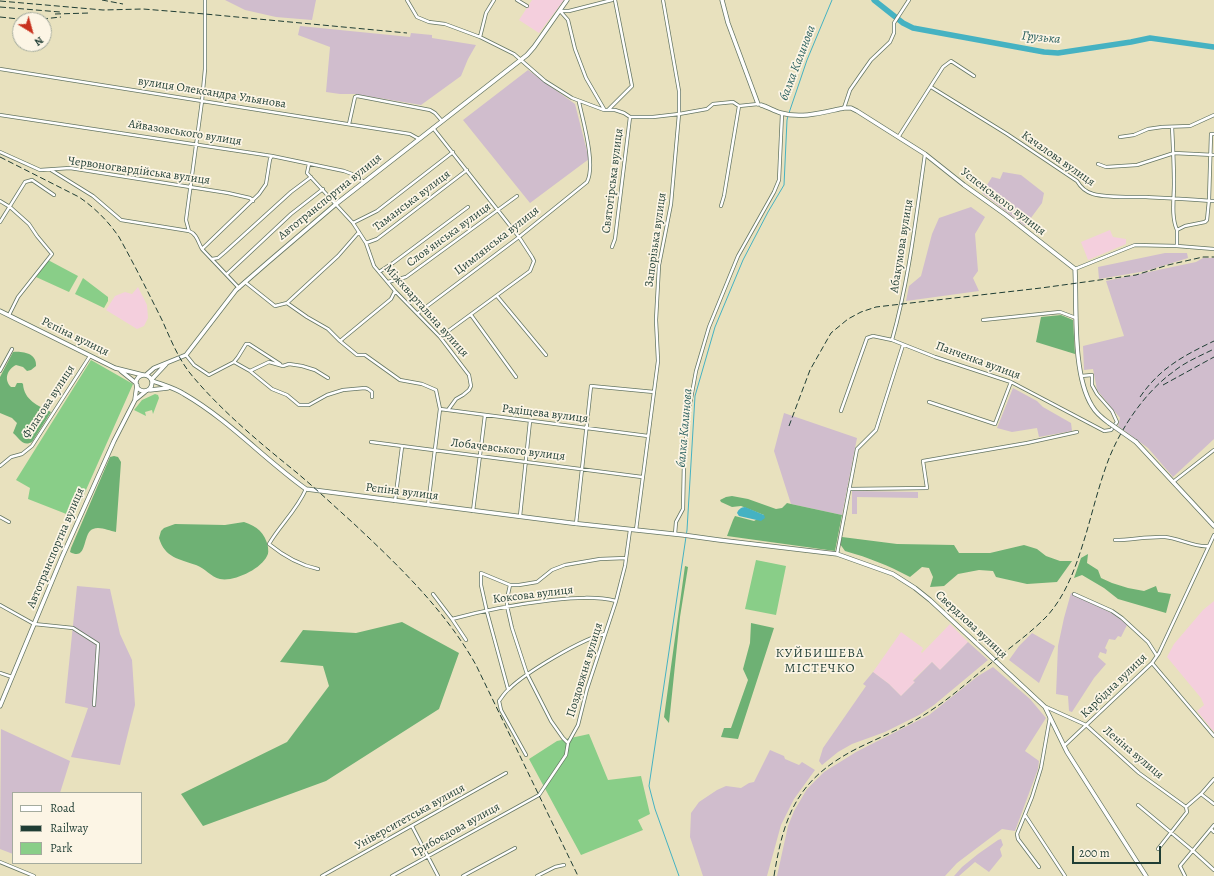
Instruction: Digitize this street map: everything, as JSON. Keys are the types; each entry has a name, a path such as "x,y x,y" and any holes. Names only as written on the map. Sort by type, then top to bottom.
{"street":[{"path":"407,0 417,17 429,22 445,24 480,37 514,54 545,81 572,98 606,110 615,110 630,117 653,117 707,109 713,104 733,102 739,106 760,105 782,114 779,180 774,192 738,256 709,327 696,371 688,415 684,461 683,509 676,522 675,534"},
{"path":"480,37 486,13 494,0"},
{"path":"517,0 527,6"},
{"name":"Автотранспортна вулиця","path":"144,375 154,368 186,355 245,282 336,204 521,60 534,48 568,0"},
{"path":"560,11 569,11 613,0 632,86 606,110"},
{"name":"Запорізька вулиця","path":"636,530 658,361 656,320 659,265 671,204 679,114 679,91 663,0"},
{"path":"722,0 728,23 760,105"},
{"path":"844,108 850,90 859,77 871,60 890,42 894,33 897,18 909,0"},
{"path":"189,231 186,220 205,69 205,1"},
{"path":"560,11 568,20 571,27 573,42 586,78 606,110"},
{"path":"899,136 944,67 952,61 974,76"},
{"name":"вулиця Олександра Ульянова","path":"0,70 410,134 419,139"},
{"name":"Качалова вулиця","path":"931,87 1007,134 1077,181 1087,192 1101,196 1214,201"},
{"path":"349,124 355,97 357,96 430,110 442,121"},
{"name":"Цимлянська вулиця","path":"418,313 519,237 587,182 590,174 590,159 579,101"},
{"path":"721,206 739,106"},
{"name":"Успенського вулиця","path":"782,114 803,116 844,108 851,108 857,111 899,136 925,154 1075,269"},
{"name":"Айвазовського вулиця","path":"0,115 272,156 344,171 352,174 364,182"},
{"path":"1120,136 1134,135 1148,129 1162,127 1190,126 1214,115"},
{"name":"Святогірська вулиця","path":"612,247 630,117"},
{"path":"1172,127 1177,246"},
{"path":"433,128 519,237 534,261 530,271 440,338"},
{"path":"1177,230 1185,226 1205,222 1207,220 1212,134"},
{"name":"Червоногвардійська вулиця","path":"0,152 40,170 70,168 228,193 250,198 253,201"},
{"path":"353,223 377,211 453,152"},
{"path":"1098,164 1106,167 1137,165 1174,153 1214,155"},
{"name":"Абакумова вулиця","path":"892,340 907,280 925,154"},
{"path":"202,248 259,194 266,184 270,159 272,156"},
{"path":"212,259 218,258 291,192 311,177 307,173 309,164"},
{"path":"50,170 93,196 121,220 189,231 193,233 197,237 202,248 239,288"},
{"name":"Таманська вулиця","path":"366,243 377,239 467,170"},
{"name":"Міжквартальна вулиця","path":"311,177 353,223 366,243 374,266 395,291 418,313 421,319 440,338 469,375 471,381 469,390 456,399 448,410"},
{"path":"0,222 25,182 32,180 54,195"},
{"path":"227,274 291,214 322,189"},
{"name":"Слов’янська вулиця","path":"388,282 406,277 517,196"},
{"path":"0,201 10,207 29,224 52,254 18,297 9,316"},
{"path":"379,272 468,207"},
{"name":"Таманська вулиця","path":"287,303 338,256 359,232"},
{"path":"1214,249 1135,245 1075,269 1076,318 1081,376 1091,405 1099,415 1136,442 1214,526"},
{"path":"245,282 275,306 287,303 328,329 357,355 365,355 400,380 422,384 436,390 440,409 428,505"},
{"path":"340,341 391,299 395,291"},
{"path":"497,296 546,355"},
{"name":"Рєпіна вулиця","path":"0,311 115,368 144,375"},
{"path":"983,320 1060,312 1076,318"},
{"path":"471,316 516,377"},
{"name":"Панченка вулиця","path":"841,411 868,338 873,336 892,340 1011,382 1104,431 1111,430 1117,422 1112,411 1097,394 1092,385 1092,375 1081,376"},
{"path":"186,355 194,365 209,375 234,362 246,344 249,344 283,366"},
{"path":"837,554 857,449 876,430 903,345"},
{"path":"0,371 12,349"},
{"name":"Філатова вулиця","path":"0,466 11,457 22,454 32,446 90,356"},
{"path":"234,362 250,371 272,389 287,395 299,405 309,405 327,395 358,388 368,389 372,392 372,397"},
{"path":"250,371 269,362 283,366 289,364 302,366 315,370 328,378"},
{"path":"135,400 152,386 152,380 166,363"},
{"path":"115,368 125,373 139,389 148,390 155,388 171,388"},
{"path":"135,400 136,384 140,376 149,376 152,380"},
{"name":"Рєпіна вулиця","path":"152,380 183,393 201,405 239,434 290,478 306,489 576,524 683,535"},
{"path":"929,402 995,424 1011,382"},
{"path":"576,524 591,386 654,392"},
{"name":"Автотранспортна вулиця","path":"0,704 62,557 108,455 135,400"},
{"name":"Радіщева вулиця","path":"440,409 648,436"},
{"path":"473,511 485,415"},
{"path":"520,517 530,421"},
{"path":"849,489 927,488 923,461 1027,443 1078,432"},
{"name":"Лобачевського вулиця","path":"371,442 642,476"},
{"path":"395,501 402,447"},
{"path":"1173,482 1214,450"},
{"path":"306,489 301,500 275,534 270,544 281,554 296,563 318,569"},
{"path":"0,516 9,522"},
{"name":"Поздовжня вулиця","path":"528,800 539,795 546,786 566,755 568,743 578,725 587,689 616,601 626,558 630,530"},
{"name":"Свердлова вулиця","path":"683,535 837,554 893,574 915,588 930,600 1045,707 1064,747 1146,876"},
{"name":"Карбідна вулиця","path":"1064,747 1158,656 1214,535"},
{"path":"1115,540 1166,537 1184,540 1202,547 1208,546"},
{"path":"508,689 486,610 481,585 481,573 510,585 518,585 536,582 552,570 565,565 600,559 626,558"},
{"path":"510,585 507,606 512,628 527,674 551,721 568,743"},
{"path":"433,594 466,640"},
{"path":"1074,594 1112,611 1122,618 1148,642 1158,656"},
{"name":"Коксова вулиця","path":"452,619 507,606 569,598 606,598 616,601"},
{"path":"0,605 34,624 73,628 98,644 94,705"},
{"path":"526,754 501,710 499,701 508,689 527,674 568,650 599,635 605,634"},
{"path":"1152,663 1214,736"},
{"path":"0,673 12,677"},
{"name":"Леніна вулиця","path":"1045,707 1086,725 1139,773 1186,807"},
{"path":"1039,867 1018,839 1017,834 1041,768 1050,717"},
{"name":"Університетська вулиця","path":"322,876 506,773"},
{"path":"1158,849 1187,812 1186,807 1201,794 1214,779"},
{"path":"1201,794 1214,804"},
{"name":"Грибоєдова вулиця","path":"392,876 528,800"},
{"path":"1138,805 1214,870"},
{"path":"1025,815 1065,876"},
{"path":"1185,876 1180,866 1214,825"},
{"path":"412,826 438,876"},
{"path":"1211,829 1214,832"},
{"path":"463,876 515,848"},
{"path":"0,862 34,876"},
{"path":"537,876 555,867 564,865"},
{"path":"21,876 23,871"}],"shaded area":[{"path":"225,0 316,0 312,20 276,17 245,10"},
{"path":"532,0 564,0 539,33 519,20"},
{"path":"300,26 410,37 411,33 432,35 432,38 476,45 461,76 421,105 355,94 326,92 330,47 298,35"},
{"path":"528,70 575,104 589,159 530,203 463,120"},
{"path":"1003,172 1021,175 1044,193 1042,203 1025,226 982,193 992,177 1000,179"},
{"path":"971,207 985,217 975,234 978,271 973,278 979,291 906,301 909,286 921,276 932,234 939,218"},
{"path":"1110,230 1113,237 1126,239 1126,244 1088,260 1081,242"},
{"path":"1165,253 1187,253 1188,258 1146,271 1099,279 1098,267"},
{"path":"1203,258 1214,258 1214,439 1173,477 1148,448 1118,426 1120,418 1097,390 1093,369 1084,370 1083,346 1124,336 1106,281 1196,262"},
{"path":"138,287 147,305 148,318 144,326 137,329 106,310 115,296 125,292 132,294"},
{"path":"1013,388 1037,401 1043,407 1071,423 1072,431 1039,437 1037,428 1012,432 997,428"},
{"path":"784,413 857,438 842,515 791,504 774,451"},
{"path":"852,491 918,492 918,498 857,497 857,514 852,514"},
{"path":"77,586 110,589 120,634 132,660 135,705 120,765 71,757 88,708 65,703"},
{"path":"1071,593 1116,615 1127,625 1121,637 1118,636 1115,640 1109,639 1105,648 1107,650 1106,654 1100,652 1098,657 1106,664 1094,678 1072,712 1069,711 1068,696 1056,694 1058,646"},
{"path":"1214,601 1214,732 1197,711 1204,705 1201,698 1167,657 1174,644 1203,610"},
{"path":"950,624 968,642 940,670 932,662 913,680 915,682 901,696 889,684 873,672 901,632 923,648 922,653"},
{"path":"1032,633 1055,646 1039,683 1009,660 1019,646"},
{"path":"968,642 988,660 934,705 919,715 885,732 852,744 838,752 822,765 819,761 823,748 866,686 863,684 873,672 889,684 901,696 915,682 913,681 932,662 940,670"},
{"path":"993,667 1030,699 1046,718 1025,751 1039,761 1038,769 1015,831 1002,829 957,863 945,876 777,876 788,826 794,811 807,789 824,772 856,752 929,715 978,676"},
{"path":"1,729 70,761 60,792 12,792 12,854 0,849"},
{"path":"770,750 784,756 785,759 799,765 802,762 815,770 794,799 781,825 767,876 703,876 690,837 691,813 699,802 717,790 726,786 741,788 754,782"},
{"path":"1001,839 1003,845 1000,849 1002,856 989,872 975,862 959,876 954,876 962,867 978,854"}],"green space":[{"path":"48,260 78,276 69,292 36,277"},
{"path":"83,278 108,297 108,301 104,308 75,294"},
{"path":"1061,315 1073,320 1075,354 1036,342 1041,317"},
{"path":"13,352 29,354 36,362 36,366 27,371 23,367 16,365 9,372 7,381 11,387 15,387 17,383 22,383 26,394 32,402 51,412 32,442 29,443 24,443 13,433 17,423 12,418 0,413 0,377"},
{"path":"91,360 133,384 74,517 28,499 30,488 16,480"},
{"path":"155,394 158,395 159,398 153,414 152,410 145,412 146,416 134,410 142,400"},
{"path":"110,457 118,457 121,462 116,532 102,528 93,529 87,536 80,553 76,554 70,552"},
{"path":"732,496 748,499 776,509 782,508 787,503 842,515 835,551 727,536 735,516 754,521 764,515 741,506 732,507 721,502 720,500"},
{"path":"244,522 257,528 263,534 267,542 268,554 264,561 253,570 246,574 232,578 217,578 199,566 173,557 165,550 159,538 161,531 164,528 175,524 225,525"},
{"path":"842,537 897,544 954,545 959,553 990,553 1024,545 1037,549 1046,556 1060,561 1072,561 1057,582 1027,584 996,577 993,571 979,570 958,574 944,586 930,587 933,577 929,568 922,567 910,577 878,562 845,551 840,544"},
{"path":"1088,554 1087,563 1098,570 1101,578 1128,588 1144,591 1156,586 1158,592 1171,594 1166,613 1118,599 1104,588 1082,575 1074,578 1081,558"},
{"path":"756,560 786,566 776,615 745,609"},
{"path":"685,566 688,567 680,617 669,723 664,717"},
{"path":"402,622 459,653 439,709 326,781 203,826 181,794 287,742 329,686 323,666 280,662 303,630 356,633"},
{"path":"751,623 774,628 738,739 721,737 724,728 731,728 748,680 743,669 750,643"},
{"path":"589,734 608,780 641,776 650,814 638,820 643,830 581,855 529,759 557,741"}],"water":[{"path":"745,507 764,515 765,518 761,521 739,516 737,513 738,511"}],"waterway":[{"name":"балка Калинова","path":"789,113 807,60 832,0"},
{"name":"Грузька","path":"874,0 903,23 913,28 1044,52 1058,53 1150,38 1214,47"},
{"name":"балка Калинова","path":"679,876 655,809 649,786 687,530 695,396 715,327 743,260 784,185 788,116"}],"railway":[{"path":"102,0 123,4"},
{"path":"0,1 103,10 143,9 407,33"},
{"path":"0,7 60,12"},
{"path":"55,14 90,13"},
{"path":"0,17 12,18"},
{"path":"52,18 61,17"},
{"path":"0,157 79,197 101,215 119,237 136,268 176,350 184,365 194,378 243,427 310,484 369,538 420,589 435,607 464,645 476,665 578,876"},
{"path":"789,426 810,370 831,333 848,319 861,312 876,307 1041,288 1136,275 1168,265 1203,257 1214,257"},
{"path":"1140,397 1164,370 1192,352 1214,341"},
{"path":"774,876 778,854 789,816 797,800 807,786 820,773 856,749 905,726 940,704 1027,634 1048,615 1061,597 1071,577 1083,545 1108,461 1126,424 1143,401 1163,380 1182,365 1214,349"},
{"path":"1163,385 1214,357"}],"district":[{"name":"КУЙБИШЕВА МІСТЕЧКО","path":"820,662"}]}
